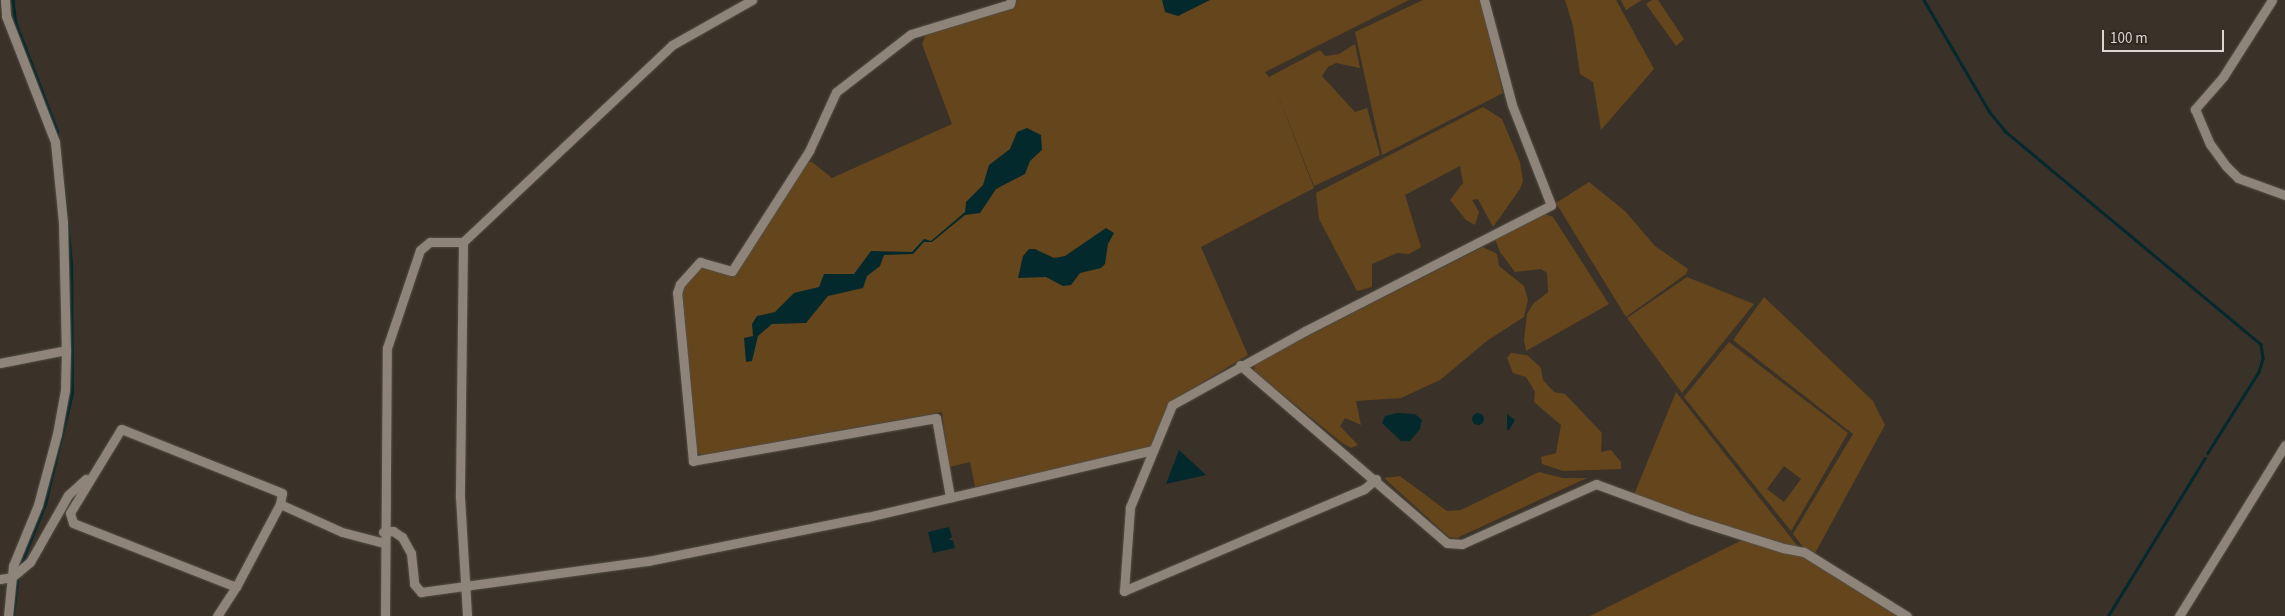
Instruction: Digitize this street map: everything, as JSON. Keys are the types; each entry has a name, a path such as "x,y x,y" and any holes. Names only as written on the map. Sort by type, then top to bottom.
{"street":[{"path":"5,0 6,16 54,142 63,222 66,350 65,390 57,434 38,506 13,566 8,616"},
{"path":"385,616 383,532 387,348 420,250 430,242 464,242 672,45 752,0"},
{"path":"950,497 936,418 693,461 677,293 680,284 700,262 732,271 809,151 836,92 911,34 1010,4 1011,0"},
{"path":"1376,479 1364,488 1124,591 1128,515 1152,450 1172,405 1240,366 1551,205 1512,105 1484,0"},
{"path":"2272,0 2224,77 2195,109 2210,144 2226,166 2238,178 2285,195"},
{"path":"464,242 460,497 467,616"},
{"path":"0,363 66,350"},
{"path":"1240,366 1376,479 1439,538 1456,546 1596,484 1691,519 1783,548 1804,552 1907,616"},
{"path":"217,616 236,587 280,504 282,492 120,429 70,513 73,523 236,587"},
{"path":"2179,616 2285,445"},
{"path":"383,532 393,531 402,537 411,553 414,584 421,592 648,561 950,497 1152,450"},
{"path":"0,579 12,577 30,562 68,495 92,474"},
{"path":"280,504 342,532 384,543"}],"shaded area":[{"path":"1017,0 1409,0 1265,72 1274,84 1269,77 1320,50 1325,56 1339,54 1355,44 1360,68 1336,63 1328,67 1322,76 1355,112 1367,108 1380,155 1314,186 1274,85 1314,188 1201,247 1248,355 1170,402 1150,447 975,487 970,462 949,467 942,412 702,455 697,452 681,293 684,286 700,267 733,276 807,162 812,162 832,178 952,124 922,44 926,35 1015,7"},
{"path":"1423,0 1480,0 1503,93 1382,155 1355,32"},
{"path":"1565,0 1616,0 1654,69 1601,130 1593,82 1580,74 1573,26"},
{"path":"1621,0 1642,0 1626,10"},
{"path":"1652,0 1658,0 1684,39 1676,46 1646,4"},
{"path":"1483,107 1502,119 1520,162 1523,181 1520,189 1493,227 1478,199 1472,200 1479,212 1475,225 1466,220 1450,200 1463,183 1460,166 1405,195 1421,247 1409,254 1397,253 1372,264 1372,287 1357,291 1319,219 1316,193"},
{"path":"1589,182 1625,211 1655,246 1688,269 1686,274 1626,317 1556,203"},
{"path":"1545,214 1553,217 1609,304 1526,351 1524,340 1527,314 1533,304 1548,292 1547,273 1541,269 1515,272 1500,252 1495,239"},
{"path":"1483,247 1497,254 1499,266 1524,286 1528,300 1524,317 1488,340 1440,380 1401,398 1356,401 1361,425 1345,418 1340,426 1358,445 1351,448 1342,443 1254,371 1255,363"},
{"path":"1687,277 1754,304 1682,393 1627,318"},
{"path":"1764,297 1873,401 1885,425 1814,555 1806,551 1793,534 1853,434 1733,340"},
{"path":"1729,342 1848,433 1791,531 1684,397","holes":["1784,466 1801,479 1784,502 1767,489"]},
{"path":"1511,353 1527,355 1541,368 1543,380 1554,392 1565,394 1602,433 1601,452 1611,450 1621,462 1621,469 1563,471 1542,464 1541,457 1556,453 1561,425 1534,402 1535,392 1526,377 1513,373 1507,358"},
{"path":"1676,392 1799,548 1784,547 1633,497"},
{"path":"1539,472 1563,478 1587,478 1457,538 1449,537 1384,478 1400,476 1447,511 1461,510"},
{"path":"1746,538 1804,554 1904,616 1590,616"}],"water":[{"path":"1162,0 1210,0 1178,16 1165,12"},
{"path":"1027,128 1041,135 1042,150 1030,161 1025,174 996,189 980,213 965,215 932,242 924,242 913,254 884,255 880,266 867,276 863,288 828,296 806,323 772,324 758,336 752,361 746,362 744,338 753,336 752,324 757,316 775,312 794,293 819,287 824,274 854,274 871,251 912,252 924,239 931,241 965,212 966,202 983,185 989,165 1010,149 1017,132"},
{"path":"1106,228 1114,233 1108,244 1105,264 1101,268 1080,273 1071,285 1063,286 1046,277 1018,278 1023,256 1029,249 1035,249 1054,258 1065,256"},
{"path":"1397,413 1415,414 1422,420 1420,429 1410,441 1401,441 1382,423 1385,416"},
{"path":"1480,413 1483,414 1483,424 1476,425 1473,424 1472,417 1473,414"},
{"path":"1507,414 1515,420 1509,430 1507,430"},
{"path":"1179,450 1206,475 1166,484"},
{"path":"949,527 952,537 949,540 953,540 955,548 933,553 928,532"}],"waterway":[{"path":"13,0 16,23 57,130 67,215"},
{"path":"1924,0 1989,111 2005,131 2261,344 2263,359 2259,372 2208,453"},
{"path":"20,566 45,504 72,393 71,264 67,220"},
{"path":"2108,616 2205,458"},
{"path":"13,616 18,574"}]}
